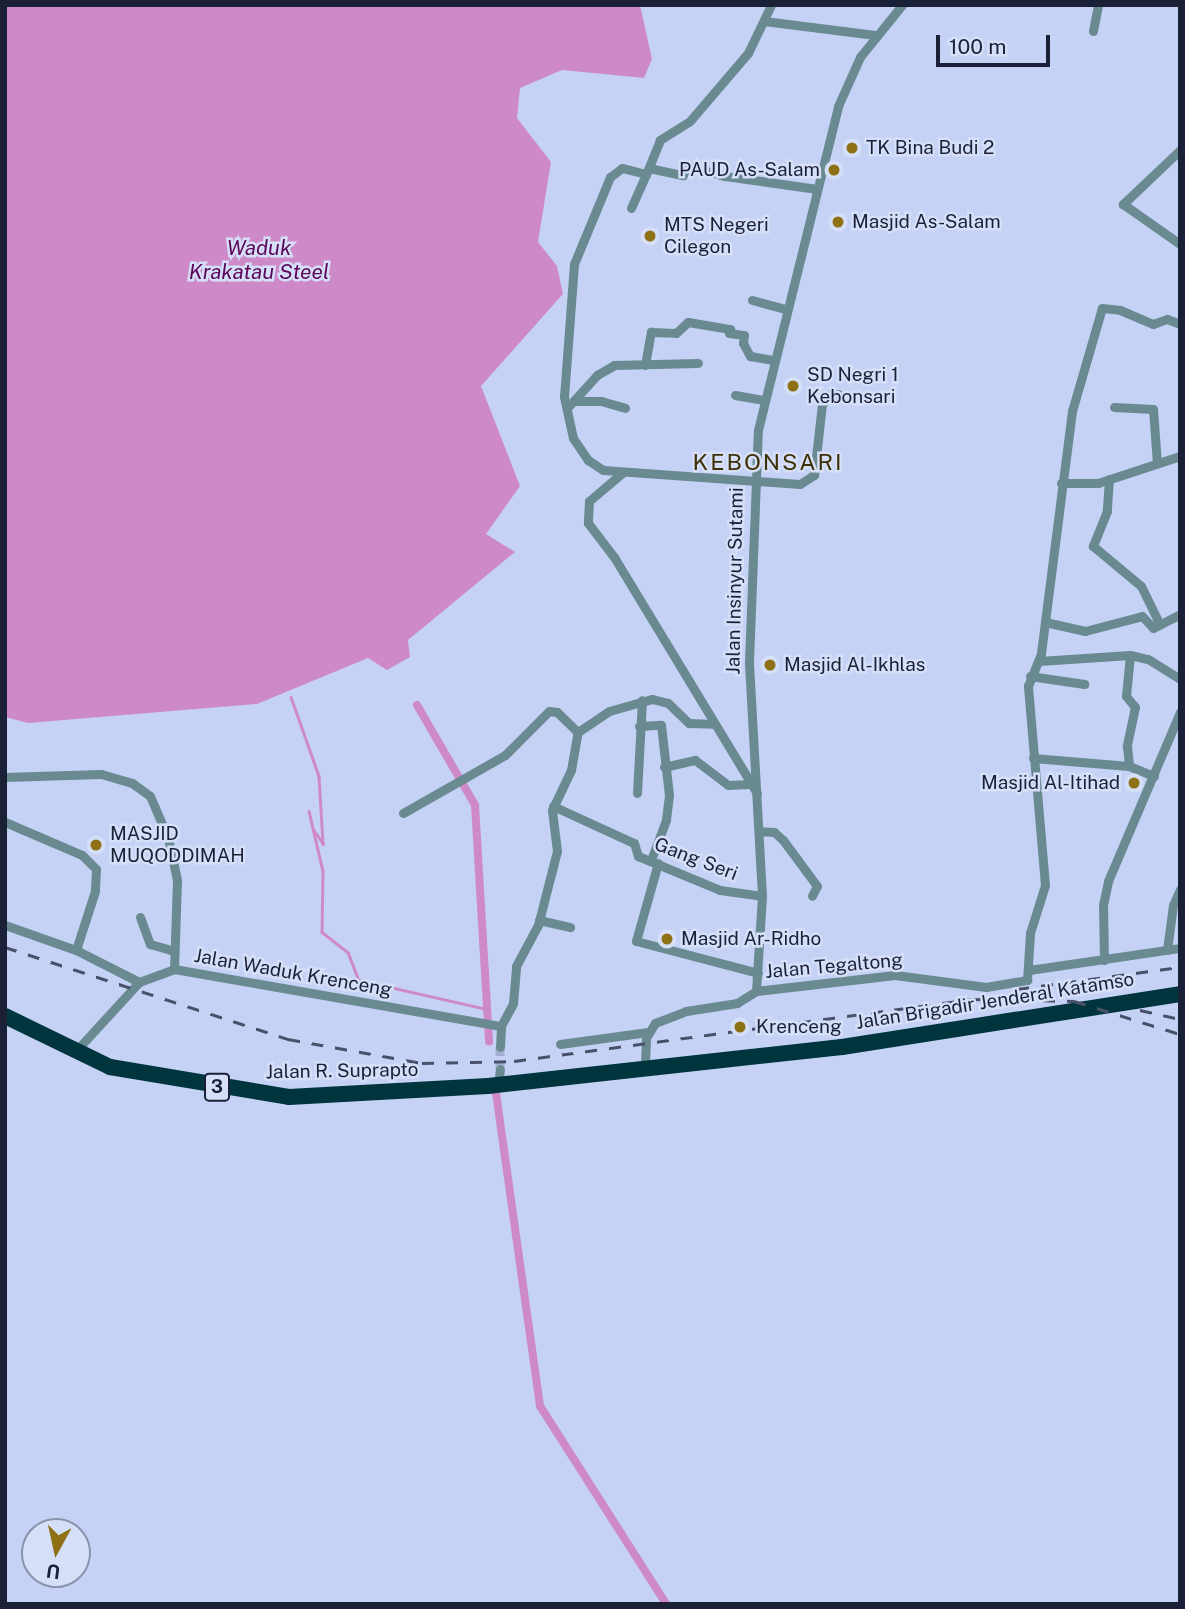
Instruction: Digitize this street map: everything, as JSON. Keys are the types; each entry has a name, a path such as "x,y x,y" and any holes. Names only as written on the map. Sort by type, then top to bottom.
{"highway":[{"name":"Jalan Brigadir Jenderal Katamso","path":"442,1090 496,1081 842,1046 1180,994"},
{"name":"Jalan R. Suprapto","path":"5,1016 74,1053 147,1076 265,1095 442,1090"}],"street":[{"path":"631,208 660,140 690,121 748,53 771,5"},
{"name":"Jalan Insinyur Sutami","path":"756,991 762,896 749,662 754,479 763,400 842,95 875,35 902,5"},
{"path":"1093,31 1098,5"},
{"path":"764,21 875,35"},
{"path":"1180,149 1123,205 1180,244"},
{"path":"817,189 725,176 689,166 683,175 622,168 610,177 576,254 563,376 571,404 573,438 588,460 603,470 622,473 754,479 800,484 814,475 822,404 831,394 838,394"},
{"path":"752,300 786,309"},
{"path":"1029,974 1030,933 1045,885 1033,758 1030,676 1039,660 1072,411 1102,308 1120,310 1153,324 1171,319 1180,324"},
{"path":"645,365 652,332 676,332 688,323 730,329 729,333 744,335 743,343 750,356 773,360"},
{"path":"571,404 604,369 698,363"},
{"path":"735,395 763,400"},
{"path":"571,404 601,401 625,408"},
{"path":"1114,407 1153,409 1157,464"},
{"path":"1061,483 1110,479 1180,456"},
{"path":"622,473 589,501 589,523 614,557 749,784 757,793"},
{"path":"1110,479 1107,511 1093,546 1141,586 1160,625"},
{"path":"1045,622 1085,631 1142,616 1152,628 1180,614"},
{"path":"1039,660 1130,655 1148,659 1180,679"},
{"path":"1129,766 1127,746 1135,708 1126,696 1130,655"},
{"path":"1030,676 1084,684"},
{"path":"500,1047 496,1026 513,1003 516,966 540,920 557,851 553,806 571,770 578,733 609,711 642,700 663,700 694,725 714,724"},
{"path":"637,793 642,700"},
{"path":"403,813 487,766 520,743 549,711 557,712 578,733"},
{"path":"1104,960 1103,905 1108,881 1120,844 1154,776 1180,712"},
{"path":"639,726 661,725 668,804 636,942 758,973"},
{"path":"1033,758 1129,766 1154,776"},
{"path":"664,767 695,760 728,785 749,784"},
{"name":"Jalan Waduk Krenceng","path":"5,777 102,775 132,783 150,796 168,838 177,880 174,969 496,1026"},
{"name":"Gang Seri","path":"553,806 634,844 635,854 720,890 762,896"},
{"path":"5,822 82,855 96,869 95,891 76,950"},
{"path":"759,831 774,832 783,840 817,886 812,896"},
{"path":"1167,950 1172,905 1180,889"},
{"path":"140,917 150,944 174,951"},
{"path":"540,920 570,927"},
{"path":"5,926 76,950 139,982"},
{"name":"Jalan Tegaltong","path":"756,991 895,975 986,987 1029,974 1180,947"},
{"path":"74,1053 139,982 174,969"},
{"path":"645,1066 648,1032 655,1023 673,1014 737,1003 756,991"},
{"path":"560,1044 648,1032"}],"water":[{"name":"Waduk Krakatau Steel","path":"5,5 640,5 652,59 644,78 562,70 520,88 517,118 551,162 538,242 557,266 563,294 481,386 520,486 486,534 515,552 408,640 410,657 387,670 368,658 257,704 28,723 5,717"}],"waterway":[{"path":"291,697 319,776 323,844 314,831"},
{"path":"417,705 475,805 489,1042"},
{"path":"309,811 323,871 322,932 348,952 359,980 487,1009"},
{"path":"496,1093 540,1406 666,1604"}],"tunnel":[{"path":"500,1047 500,1069"}],"railway":[{"path":"5,947 288,1039 422,1063 514,1061 971,999 1074,1001 1180,1034"},
{"path":"1017,989 1180,967"},
{"path":"1140,1010 1180,1019"}],"place":[{"name":"TK Bina Budi 2","path":"852,148"},
{"name":"PAUD As-Salam","path":"834,170"},
{"name":"Masjid As-Salam","path":"838,222"},
{"name":"MTS Negeri Cilegon","path":"650,236"},
{"name":"SD Negri 1 Kebonsari","path":"793,386"},
{"name":"Masjid Al-Ikhlas","path":"770,665"},
{"name":"Masjid Al-Itihad","path":"1134,783"},
{"name":"MASJID MUQODDIMAH","path":"96,845"},
{"name":"Masjid Ar-Ridho","path":"667,939"},
{"name":"Krenceng","path":"740,1027"}],"district":[{"name":"KEBONSARI","path":"768,462"}]}
